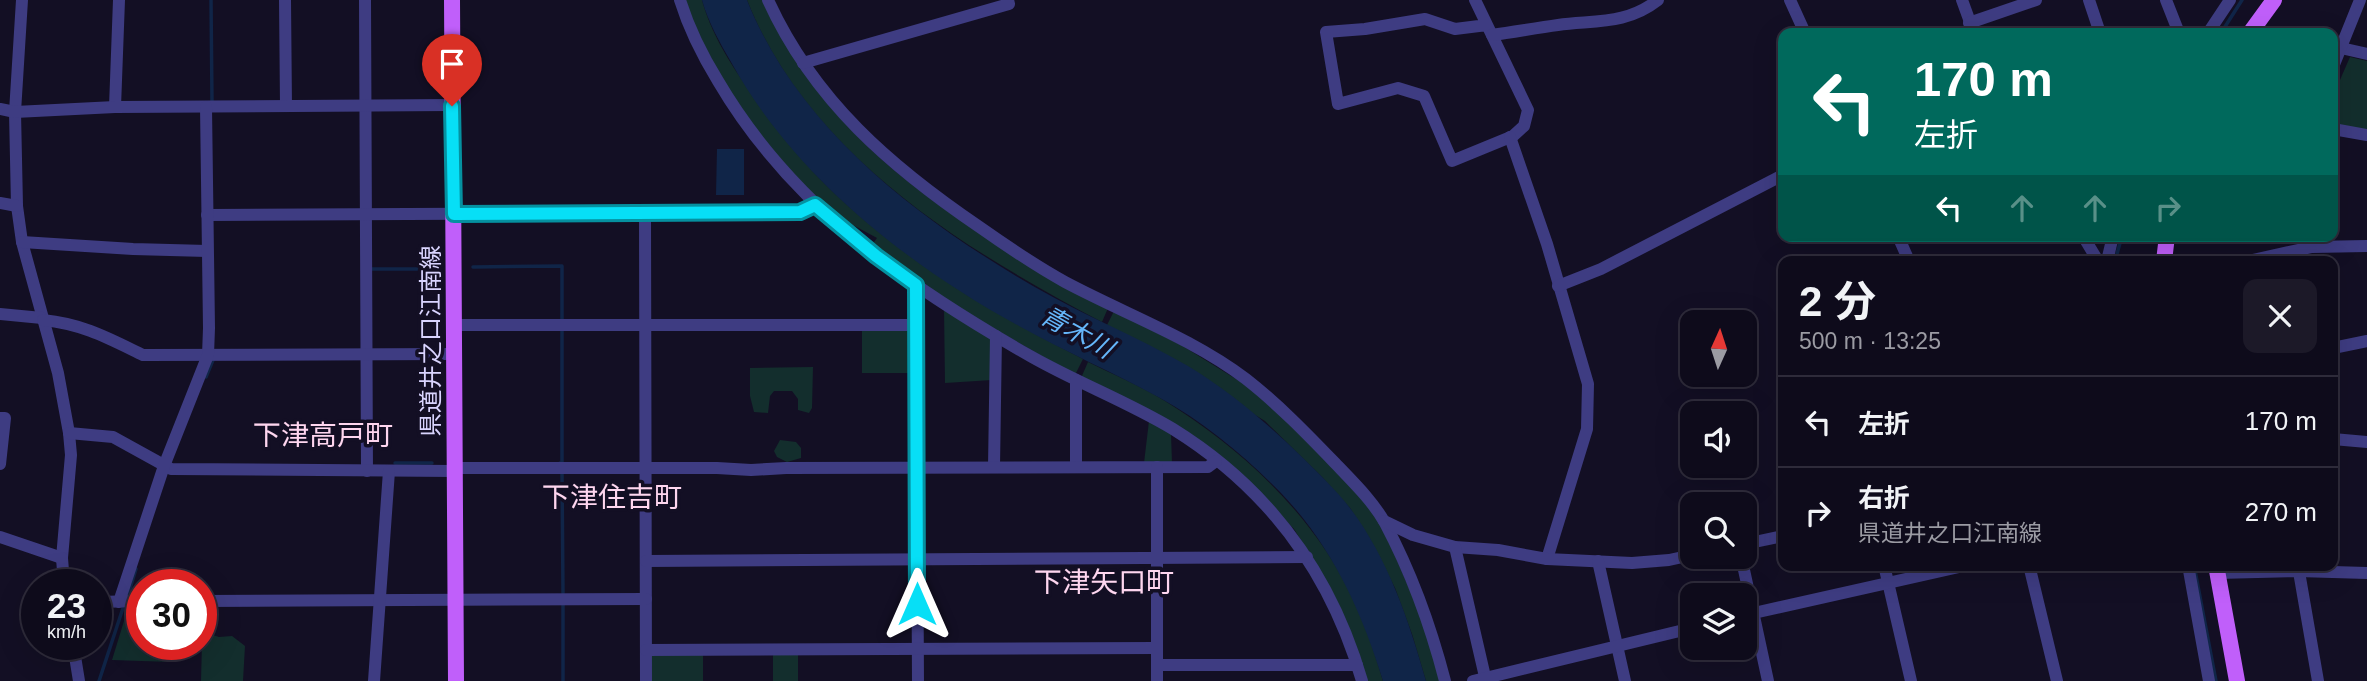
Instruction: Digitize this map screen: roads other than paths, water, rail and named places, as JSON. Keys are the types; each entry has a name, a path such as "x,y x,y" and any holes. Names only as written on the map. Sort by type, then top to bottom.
{"main road":[{"name":"県道井之口江南線","path":"452,0 456,681"},
{"path":"2254,28 2274,0"},
{"path":"2217,571 2237,681"}],"street":[{"path":"22,0 15,112 17,206 22,242 58,373 69,433 71,455 63,569"},
{"path":"115,107 120,0"},
{"path":"285,0 286,106"},
{"path":"365,0 367,471"},
{"path":"680,0 687,23 733,108 780,169 815,205 876,256 916,285 996,336 1174,430 1216,461 1268,508 1290,532 1332,602 1362,681"},
{"path":"768,0 781,30 827,97 863,137 932,195 1062,281 1183,341 1246,379 1301,428 1357,486 1384,521 1418,595 1445,681"},
{"path":"803,63 1009,4 1008,0"},
{"path":"1475,0 1490,30 1528,110 1524,126 1510,137 1452,161 1424,96 1398,88 1338,104 1326,32 1365,29 1425,19 1455,29 1490,30 1608,22 1650,7 1658,0"},
{"path":"1790,0 1803,28"},
{"path":"1962,0 1971,28 2036,0"},
{"path":"2089,0 2098,28"},
{"path":"2166,0 2177,28"},
{"path":"2211,28 2230,0"},
{"path":"2338,55 2361,0 2367,2"},
{"path":"2341,48 2367,54"},
{"path":"0,109 15,112 115,107 452,106"},
{"path":"119,601 164,466 208,355 206,107"},
{"path":"2338,130 2367,135"},
{"path":"1510,137 1547,244 1588,384 1587,429 1547,559"},
{"path":"1558,286 1601,269 1778,177"},
{"path":"0,203 17,206"},
{"path":"206,215 800,212 815,205"},
{"path":"645,212 646,681"},
{"path":"22,242 207,251"},
{"path":"2272,256 2312,242 2367,246"},
{"path":"916,285 918,681"},
{"path":"0,314 58,321 103,334 144,355 454,354"},
{"path":"454,326 916,325"},
{"path":"994,467 996,336"},
{"path":"2338,347 2367,341"},
{"path":"1076,380 1076,467"},
{"path":"0,418 5,418 0,464"},
{"path":"69,433 114,437 172,469 389,471 1208,467 1216,461"},
{"path":"2338,439 2367,442"},
{"path":"1157,467 1157,681"},
{"path":"374,681 389,471"},
{"path":"1384,521 1413,535 1455,547 1498,550 1547,559 1657,561 1680,557"},
{"path":"0,537 62,558"},
{"path":"1757,541 1778,537"},
{"path":"1455,547 1482,680 1680,631"},
{"path":"646,561 1307,557"},
{"path":"1598,561 1625,681"},
{"path":"1885,571 1911,681"},
{"path":"1757,612 1940,571"},
{"path":"2030,571 2057,681"},
{"path":"2189,571 2209,681"},
{"path":"2299,571 2318,681"},
{"path":"2338,571 2367,573"},
{"path":"217,601 646,599"},
{"path":"112,601 126,601"},
{"path":"1757,642 1768,681"},
{"path":"646,650 1156,648"},
{"path":"76,660 79,681"},
{"path":"1157,665 1357,665"}],"water":[{"name":"青木川","path":"702,0 747,0 769,46 797,89 830,129 866,166 905,200 990,260 1033,286 1169,355 1204,376 1248,409 1289,445 1345,501 1376,548 1405,613 1426,681 1383,681 1355,605 1316,535 1281,493 1224,441 1160,398 1037,336 977,302 935,275 856,213 786,142 757,103 719,40"},
{"path":"717,149 744,149 744,195 716,195"}],"waterway":[{"path":"211,0 212,101"},
{"path":"2224,28 2242,0"},
{"path":"2116,256 2120,242"},
{"path":"473,267 562,266 562,321"},
{"path":"370,269 436,269"},
{"path":"560,463 562,331"},
{"path":"206,377 213,360"},
{"path":"395,463 432,463"},
{"path":"562,472 563,593"},
{"path":"2195,571 2216,681"},
{"path":"563,604 563,681"},
{"path":"99,681 123,608"}],"district":[{"name":"下津高戸町","path":"323,435"},
{"name":"下津住吉町","path":"612,497"},
{"name":"下津矢口町","path":"1104,582"}]}
